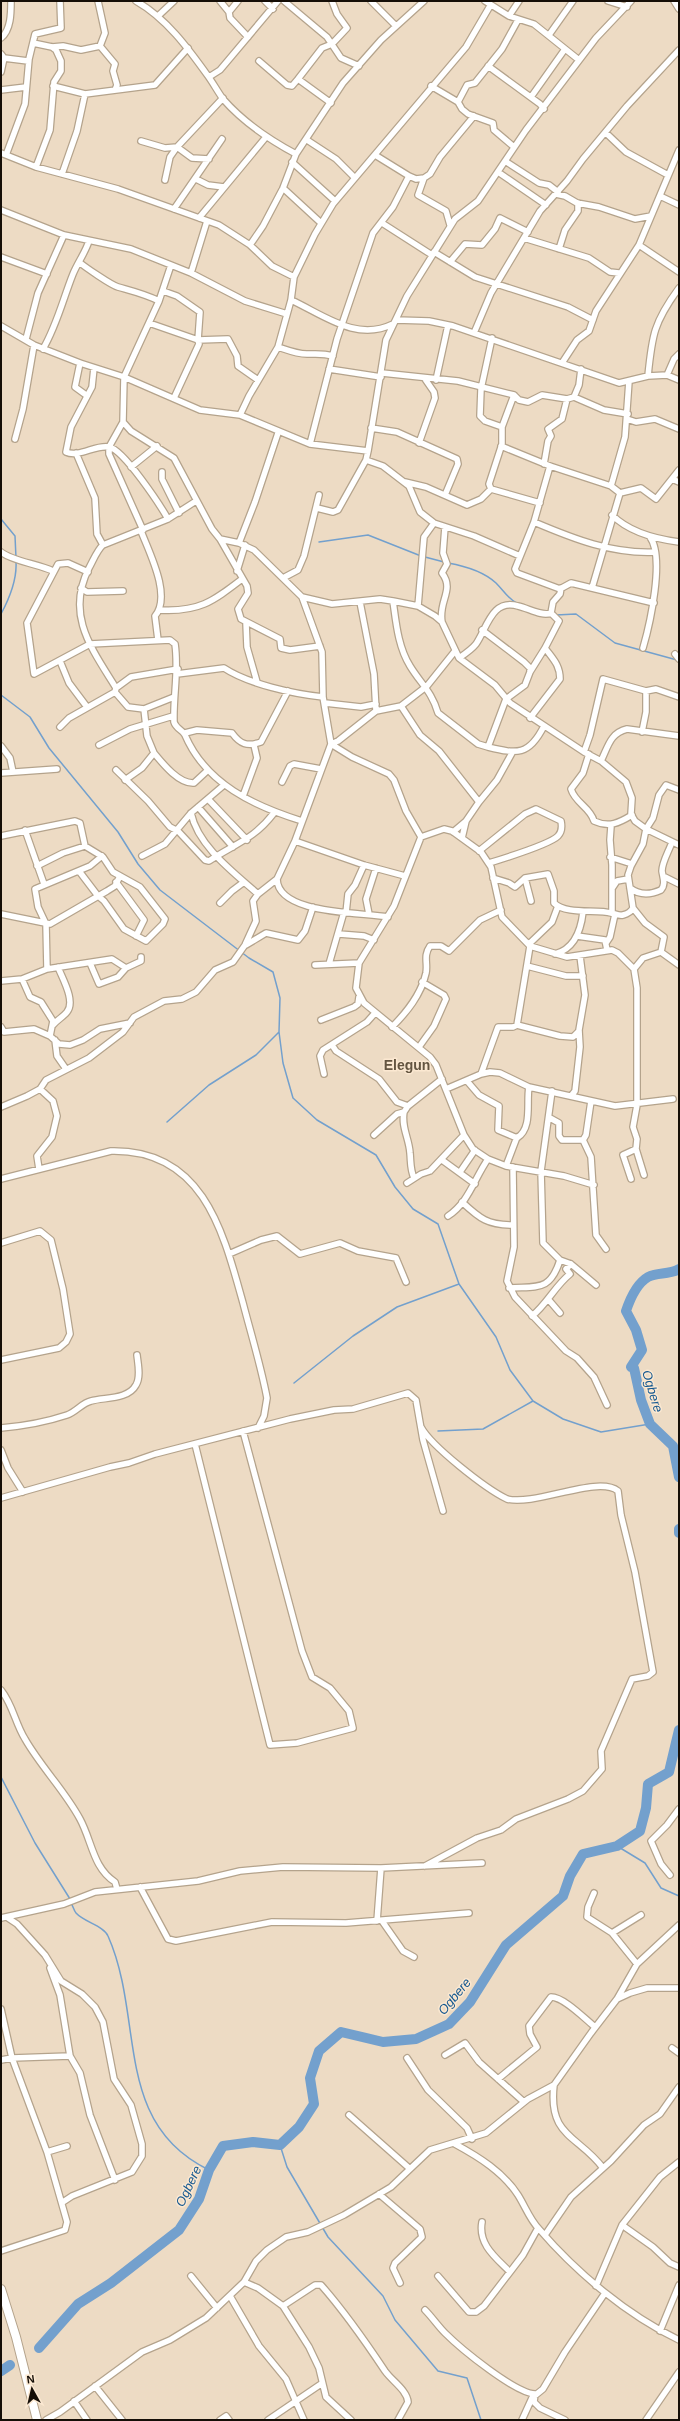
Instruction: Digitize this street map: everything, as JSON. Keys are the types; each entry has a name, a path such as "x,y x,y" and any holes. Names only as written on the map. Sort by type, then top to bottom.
{"main road":[{"path":"1,2288 16,2337 37,2420"}],"street":[{"path":"1,38 4,35 10,19 11,1"},
{"path":"60,1 61,28 35,34 28,61 25,104 4,154 62,174 118,189 207,221 236,234 272,266 294,277"},
{"path":"98,1 105,33 100,46"},
{"path":"136,1 158,16 188,48 222,98 246,122 266,137 296,154"},
{"path":"158,16 174,1"},
{"path":"220,1 229,12 230,18 248,37"},
{"path":"229,12 238,1"},
{"path":"265,1 273,9"},
{"path":"209,78 220,70 273,9 278,1"},
{"path":"284,1 303,16 332,44 341,58 359,66"},
{"path":"259,61 289,86 298,79 322,48 332,44 347,28 337,14 332,1"},
{"path":"371,1 396,26"},
{"path":"250,245 263,226 283,188 296,154 331,103 342,83 396,26 424,1"},
{"path":"485,1 490,6 509,16 534,24 579,60"},
{"path":"509,16 519,1"},
{"path":"549,35 574,1"},
{"path":"608,1 627,7"},
{"path":"317,508 333,512 338,510 366,460 370,428 381,375 386,340 407,296 450,225 478,201 514,147 544,109 579,60 596,38 627,7 631,1"},
{"path":"240,415 258,380 278,347 291,300 294,277 321,223 335,201 375,155 431,86 466,47 490,6"},
{"path":"458,102 467,85 475,83 511,36 518,20"},
{"path":"32,43 52,47 63,46 81,50 100,46"},
{"path":"100,46 115,64 113,72 117,85 115,90"},
{"path":"36,166 50,130 54,86 61,71 61,61 52,47"},
{"path":"54,86 84,94 155,85 188,48"},
{"path":"531,97 565,49"},
{"path":"474,333 495,285 546,204 606,134 627,106 679,50"},
{"path":"1,72 2,56 28,61"},
{"path":"488,66 531,97 544,109"},
{"path":"298,79 331,103"},
{"path":"431,86 458,102 462,110 493,123 494,130 514,147"},
{"path":"1,90 26,87"},
{"path":"62,174 77,131 84,94"},
{"path":"165,180 170,157 177,147 222,98"},
{"path":"375,155 409,176 416,179 424,178 430,174 440,157 474,116"},
{"path":"606,134 626,152 668,175"},
{"path":"199,218 266,137"},
{"path":"174,209 222,139"},
{"path":"307,140 336,159 355,178"},
{"path":"141,141 165,148 177,147 184,150 192,158 209,159"},
{"path":"182,142 184,150"},
{"path":"562,363 577,340 589,331 593,320 619,273 639,245 679,150"},
{"path":"505,161 539,183 549,185 557,193 578,203 600,207 635,219 651,216"},
{"path":"292,162 335,201"},
{"path":"498,172 546,204"},
{"path":"310,444 341,325 372,232 382,223 393,207 409,176"},
{"path":"424,178 418,195 446,212 450,225"},
{"path":"196,179 208,185 224,187"},
{"path":"283,188 321,223"},
{"path":"660,196 679,205"},
{"path":"559,249 565,230 578,211 578,203"},
{"path":"1,210 64,235 131,249 191,273 245,301 287,314"},
{"path":"450,262 465,244 482,245 495,229 500,218 528,232"},
{"path":"191,273 207,221"},
{"path":"382,223 475,277 495,285 568,307 593,320"},
{"path":"26,339 36,298 64,235"},
{"path":"524,238 588,258 610,272 619,273"},
{"path":"43,349 52,332 79,262 85,254 90,241"},
{"path":"639,245 679,272"},
{"path":"1,257 47,274"},
{"path":"79,262 116,287 141,293 159,301"},
{"path":"158,640 155,616 160,610 162,602 160,585 142,530 112,464 108,447 123,422 124,377 159,301 171,265"},
{"path":"648,376 652,337 655,326 679,288"},
{"path":"163,291 177,296 200,312 199,344 174,398"},
{"path":"291,300 315,311 330,322 363,331 381,330 395,322 429,320 492,338 619,383 648,376 667,375 679,380"},
{"path":"149,323 198,340 228,339 237,356 238,366 258,380"},
{"path":"436,380 448,325"},
{"path":"1,326 43,349 80,364 124,377 200,410 240,415 278,433 310,444 368,451"},
{"path":"492,338 481,389 480,416 485,421 502,427"},
{"path":"15,439 23,409 34,345"},
{"path":"278,347 293,352 307,354 323,352 333,356"},
{"path":"667,375 674,359 679,354"},
{"path":"80,364 75,387 86,395"},
{"path":"94,368 92,387 86,395 71,427 66,448 68,454 108,447 118,452 132,467 168,519"},
{"path":"329,369 458,381 477,385 481,389 514,395 519,400 528,402 542,395 567,400 574,397 579,385 581,369"},
{"path":"419,443 435,398 434,392 425,379"},
{"path":"611,486 623,453 629,381"},
{"path":"491,489 489,484 501,446 502,427 514,395"},
{"path":"574,397 604,410 627,417 636,422 655,419 679,428"},
{"path":"544,464 548,441 551,436 548,429 562,418 567,400"},
{"path":"123,422 130,431 157,446 174,458 196,502 212,529 220,539 247,586 248,593 238,609 241,619 246,623 280,639 282,648 290,650 320,646"},
{"path":"370,428 397,432 457,459 458,464 445,495"},
{"path":"237,571 242,544 278,433"},
{"path":"132,467 157,446"},
{"path":"501,446 544,464 611,486 620,493"},
{"path":"76,453 95,498 98,534 103,545"},
{"path":"366,460 383,466 393,476 405,482 426,487 467,505 482,499 491,489"},
{"path":"550,466 534,522 515,569 516,573 561,588 572,582 654,603"},
{"path":"620,493 641,488 656,499 679,470"},
{"path":"162,472 162,479 179,513"},
{"path":"672,479 679,482"},
{"path":"405,482 409,486 420,512 434,523 474,536 520,556"},
{"path":"491,489 540,502"},
{"path":"592,588 612,515 620,493"},
{"path":"283,578 298,570 317,508 319,495"},
{"path":"174,697 144,709 128,707 116,690 90,644 81,620 81,588 103,545 168,519 196,502"},
{"path":"612,515 618,521 650,537 679,542"},
{"path":"534,522 579,541 603,548 607,547 625,552 655,552"},
{"path":"418,606 424,537 434,523"},
{"path":"445,527 443,553 447,564 442,574 448,581 448,586 440,612 442,622 455,651 460,658 484,675 506,699 530,718 601,761 629,786 632,798 632,816 646,829 679,845"},
{"path":"644,648 654,603 655,552 650,537"},
{"path":"1,1107 40,1089 46,1080 89,1058 123,1032 134,1017 151,1010 157,1004 182,999 196,992 215,970 233,962 245,945 256,921 253,901 258,894 277,879 295,841 331,744 323,697 324,665 320,646 302,597 264,558 242,544 220,539"},
{"path":"1,552 10,558 38,564 53,571"},
{"path":"88,572 63,562 58,564 53,571 27,623 34,674 90,644 170,640 175,644 177,671 174,697 175,727 185,733 189,745 208,770 224,785 274,812 302,821"},
{"path":"160,610 195,608 212,602 242,579"},
{"path":"81,588 87,592 123,591"},
{"path":"551,613 552,602 560,594 561,588"},
{"path":"302,597 332,604 380,599 393,601 418,606 442,622"},
{"path":"393,601 397,630 403,650 410,666 426,686 436,704 438,713 478,744 512,752 525,750 531,746 544,726"},
{"path":"360,602 372,659 376,711"},
{"path":"460,658 476,644 482,630 491,616 501,607 512,604 539,613 551,613 559,621 530,672 525,685 506,699 488,747"},
{"path":"246,623 247,646 257,682"},
{"path":"482,630 524,662 530,668 530,672"},
{"path":"530,718 560,679 560,669 556,660 545,648"},
{"path":"331,744 338,741 376,711 401,706 426,686 455,651"},
{"path":"60,661 69,683 87,707"},
{"path":"60,727 69,718 116,690 131,677 177,671 224,668 235,675 257,682 288,691 323,697"},
{"path":"632,816 611,826 594,822 589,811 573,796 572,785 583,773 586,753 603,679 646,691 656,689 679,697"},
{"path":"185,733 196,730 232,733 240,742 246,745 254,745 261,742 288,691"},
{"path":"642,732 646,712 646,691"},
{"path":"324,703 361,707 376,704"},
{"path":"401,706 420,735 439,751 479,802"},
{"path":"144,709 147,736 154,753 163,766 187,783 194,783 208,770"},
{"path":"99,745 146,722 174,716"},
{"path":"601,761 612,737 616,733 627,729 679,736"},
{"path":"331,744 352,757 389,774 394,780 412,823 422,837"},
{"path":"243,796 257,758 254,745"},
{"path":"1,746 10,758 13,772"},
{"path":"453,832 466,821 497,780 512,752"},
{"path":"125,780 142,768 154,753"},
{"path":"282,782 290,766 294,764 321,769"},
{"path":"1,773 57,769"},
{"path":"116,770 148,801 170,827 178,831 205,860 210,861 217,855 247,840 262,829 274,812"},
{"path":"142,856 165,844 178,831 191,813 224,785"},
{"path":"661,952 664,937 645,923 634,908 628,880 632,864 644,844 646,829 653,818 662,789 666,785 679,790"},
{"path":"208,799 247,840"},
{"path":"198,807 233,847"},
{"path":"479,851 525,814 536,809 561,821 562,827 559,836 546,843 489,863"},
{"path":"191,813 199,834 217,855 258,894"},
{"path":"462,838 466,821"},
{"path":"1,836 25,830 78,822 85,846 102,856 113,872 140,887 164,919 163,924 150,940 146,941 124,929 104,901 98,896 79,871"},
{"path":"606,942 610,937 614,914 610,857 611,826"},
{"path":"321,1020 358,1004 359,996 356,978 359,963 388,917 402,888 405,876 422,837 444,829 453,832 479,851 489,863 502,917 529,945 567,957 580,956 607,950 618,953 634,969 637,988 637,1105 633,1119 637,1139 636,1149 644,1175"},
{"path":"25,830 44,884"},
{"path":"295,841 364,865 405,876"},
{"path":"630,888 636,893 657,892 663,888 665,877 662,871 664,861 672,842"},
{"path":"37,866 63,852 85,846"},
{"path":"47,969 46,924 34,891 44,884 90,866 102,856"},
{"path":"610,857 632,864"},
{"path":"329,964 345,912 348,894 355,885 364,865"},
{"path":"369,914 366,899 376,868"},
{"path":"493,878 509,883 515,887 525,878 548,874 554,891 554,903 558,906 583,912 624,915 634,908"},
{"path":"1,914 29,918 46,924 72,912 115,886 120,876"},
{"path":"665,877 679,883"},
{"path":"525,878 531,901"},
{"path":"277,879 278,887 284,896 313,907 388,917"},
{"path":"613,887 617,882 628,880"},
{"path":"116,882 144,920 136,936"},
{"path":"220,903 244,882"},
{"path":"518,1025 529,945 552,922 558,906"},
{"path":"245,945 266,933 298,940 305,931 313,907"},
{"path":"392,1027 416,998 426,972 426,951 430,946 441,946 449,951 480,920 501,910"},
{"path":"554,954 564,951 577,936 583,912"},
{"path":"338,934 364,936 374,940"},
{"path":"577,936 602,938 606,942 607,950"},
{"path":"661,952 679,965"},
{"path":"634,969 643,958 661,952"},
{"path":"573,1093 580,1047 579,1030 585,995 580,956"},
{"path":"90,963 100,984 118,978 126,968 136,965 141,961 141,957"},
{"path":"1,981 22,979 47,969 112,959 126,968"},
{"path":"315,965 359,963"},
{"path":"527,966 566,976 583,976"},
{"path":"53,1025 66,1012 69,1002 69,995 58,967"},
{"path":"22,979 30,997 42,1002 53,1021 50,1036"},
{"path":"419,1047 434,1026 446,999 444,995 422,982"},
{"path":"359,996 375,1013 430,1056 442,1079 464,1135 475,1150 488,1159 506,1166 541,1171 594,1185"},
{"path":"324,1074 320,1056 323,1050 332,1046 367,1022 375,1013"},
{"path":"1,1026 3,1032 34,1029 50,1036 59,1044 70,1045 83,1040 100,1029 130,1023"},
{"path":"481,1074 495,1031 501,1026 513,1027 518,1025 560,1036 572,1037 579,1030"},
{"path":"55,1040 57,1056 66,1069"},
{"path":"332,1046 336,1051 380,1079 397,1102 408,1106"},
{"path":"446,1089 481,1074 500,1074 529,1087 573,1093 580,1098 615,1106 637,1105 673,1099"},
{"path":"414,1178 410,1167 410,1152 402,1122 404,1112 408,1106 442,1079"},
{"path":"467,1081 479,1095 499,1106 498,1130 517,1137"},
{"path":"506,1166 517,1137 522,1134 528,1120 529,1087"},
{"path":"39,1169 37,1156 52,1137 57,1116 53,1101 40,1089"},
{"path":"552,1091 550,1118 541,1171 543,1243 560,1260 571,1264 596,1285"},
{"path":"583,1140 586,1136 591,1101"},
{"path":"374,1135 397,1114 404,1112"},
{"path":"550,1118 559,1124 559,1136 562,1140 583,1140"},
{"path":"407,1183 430,1171 464,1135"},
{"path":"583,1140 591,1157 594,1185 596,1235 606,1249"},
{"path":"631,1179 623,1155 636,1149"},
{"path":"460,1172 475,1150"},
{"path":"1,1179 111,1151 142,1152 164,1161 187,1178 203,1195 219,1226 229,1254 267,1398 264,1416 258,1428"},
{"path":"448,1216 456,1211 475,1184 478,1174 488,1159"},
{"path":"442,1160 475,1184"},
{"path":"513,1167 514,1247 507,1281 509,1288 532,1316 566,1351 578,1358 594,1377 607,1405"},
{"path":"462,1202 486,1222 497,1225 513,1225"},
{"path":"1,1242 40,1231 51,1240 63,1289 70,1334 66,1342 59,1348 1,1360"},
{"path":"229,1254 261,1240 277,1236 300,1254 340,1243 358,1251 396,1258 406,1282"},
{"path":"509,1288 541,1287 548,1282 557,1271 560,1260"},
{"path":"532,1316 542,1308 570,1274 566,1269 571,1264"},
{"path":"548,1299 560,1313"},
{"path":"1,1428 26,1426 68,1415 89,1401 117,1396 130,1391 136,1386 138,1379 137,1355"},
{"path":"1,1498 290,1419 334,1410 353,1409 408,1393 416,1400 421,1427 443,1511"},
{"path":"421,1427 424,1434 449,1457 507,1500 515,1501 599,1486 613,1487 618,1491 621,1515 635,1572 653,1672 652,1674 632,1679 602,1751 602,1769 583,1791 568,1799 516,1819 491,1835 477,1838 426,1866"},
{"path":"195,1444 270,1745 297,1743 353,1728 349,1711 330,1688 312,1677 302,1651 242,1432"},
{"path":"1,1450 8,1468 23,1492"},
{"path":"1,1690 8,1699 24,1738 80,1819 92,1851 106,1875 116,1882 117,1890"},
{"path":"670,1875 661,1864 651,1841 667,1825 679,1809"},
{"path":"1,1918 8,1918 64,1904 95,1892 198,1882 240,1871 283,1867 382,1868 482,1863"},
{"path":"382,1868 380,1921 403,1951 414,1958"},
{"path":"140,1887 153,1914 168,1939 171,1940 272,1922 380,1921 469,1913"},
{"path":"594,1893 588,1907 587,1917 612,1933 637,1964"},
{"path":"612,1933 642,1915"},
{"path":"8,1918 17,1924 45,1955 61,1981 82,1994 95,2006 103,2022 114,2079 131,2104 139,2129 142,2156 132,2172 72,2196 63,2202"},
{"path":"46,2420 96,2386 137,2355 191,2329 217,2308 244,2282 256,2261 267,2250 286,2237 308,2232 344,2215 391,2187 409,2168 430,2150 440,2146 455,2144 472,2139 486,2133 524,2102 554,2085 595,2027 617,1999 637,1964 679,1925"},
{"path":"45,1955 60,1995 70,2056 80,2073 90,2115 115,2180"},
{"path":"617,1999 647,1988 679,1988"},
{"path":"498,2079 537,2047 530,2034 529,2026 551,1997 574,2009 595,2027"},
{"path":"1,2009 12,2058 47,2152 63,2202 67,2222 65,2230 1,2251"},
{"path":"445,2055 464,2043 479,2062 524,2102"},
{"path":"672,2048 679,2053"},
{"path":"1,2060 12,2058 70,2056"},
{"path":"407,2058 428,2090 467,2128 472,2139"},
{"path":"554,2085 553,2095 559,2125 562,2132 595,2158 603,2168"},
{"path":"545,2235 571,2197 603,2168 644,2125 660,2114 679,2087"},
{"path":"349,2115 409,2168"},
{"path":"455,2144 484,2162 508,2182 538,2228 596,2286 637,2318 679,2340"},
{"path":"47,2152 66,2146"},
{"path":"596,2286 622,2225 660,2177 679,2162"},
{"path":"379,2194 420,2229 422,2233 422,2237 395,2263 393,2268 400,2283"},
{"path":"482,2222 480,2232 482,2240 509,2271"},
{"path":"622,2225 653,2247 670,2263 679,2267"},
{"path":"438,2276 469,2312 473,2313 484,2306 509,2271 523,2255 538,2228"},
{"path":"192,2276 217,2308"},
{"path":"244,2282 258,2288 283,2306 309,2347 319,2368 321,2384 330,2402 351,2420"},
{"path":"283,2306 310,2288 321,2285 345,2312 386,2372 406,2394 408,2402 398,2420"},
{"path":"660,2331 679,2285"},
{"path":"522,2420 535,2394 543,2389 565,2352 605,2293"},
{"path":"230,2296 259,2346 286,2379 304,2420"},
{"path":"425,2310 444,2332 466,2351 521,2391 535,2394"},
{"path":"646,2420 679,2372"},
{"path":"268,2420 296,2399 321,2384"},
{"path":"96,2386 119,2420"},
{"path":"535,2394 534,2402 540,2408 565,2420"},
{"path":"74,2401 87,2420"},
{"path":"220,2420 226,2416 229,2420"}],"waterway":[{"path":"1,519 15,536 16,558"},
{"path":"319,542 368,535 421,556"},
{"path":"425,557 444,562"},
{"path":"1,614 12,589 16,562"},
{"path":"448,563 467,567 480,572 496,583 518,604"},
{"path":"556,615 576,614 615,643 677,660"},
{"path":"1,695 30,717 49,748 118,832 138,864 160,890 249,958 273,972 280,998 279,1032 283,1063 293,1098 317,1120 376,1155 395,1187 413,1209 438,1224 459,1284 496,1337 510,1370 533,1401 563,1419 601,1432 650,1424"},
{"path":"167,1122 209,1085 256,1055 279,1032"},
{"name":"Ogbere","path":"679,1269 671,1272 655,1274 644,1280 634,1292 626,1311 636,1330 642,1350 631,1367 634,1368 641,1400 650,1424 673,1446 679,1477"},
{"path":"294,1383 353,1336 397,1307 459,1284"},
{"path":"438,1431 483,1429 533,1401"},
{"name":"Ogbere","path":"39,2348 78,2304 111,2283 179,2230 199,2199 209,2170 223,2146 253,2142 280,2145 299,2127 314,2104 310,2078 319,2051 341,2032 383,2042 416,2039 449,2024 470,2002 506,1945 563,1896 570,1876 583,1854 617,1846 640,1831 646,1808 648,1784 669,1772 679,1730"},
{"path":"1,1777 35,1843 70,1899"},
{"path":"617,1846 645,1863 661,1888 679,1896"},
{"path":"71,1903 75,1912 102,1929 108,1936 119,1968 126,2001 136,2066 144,2097 158,2125 178,2150 209,2170"},
{"path":"280,2145 287,2167 328,2237 383,2296 395,2320 438,2371 467,2378 481,2420"},
{"name":"Ogbere","path":"1,2371 10,2365"}],"district":[{"name":"Elegun","path":"407,1065"}]}
